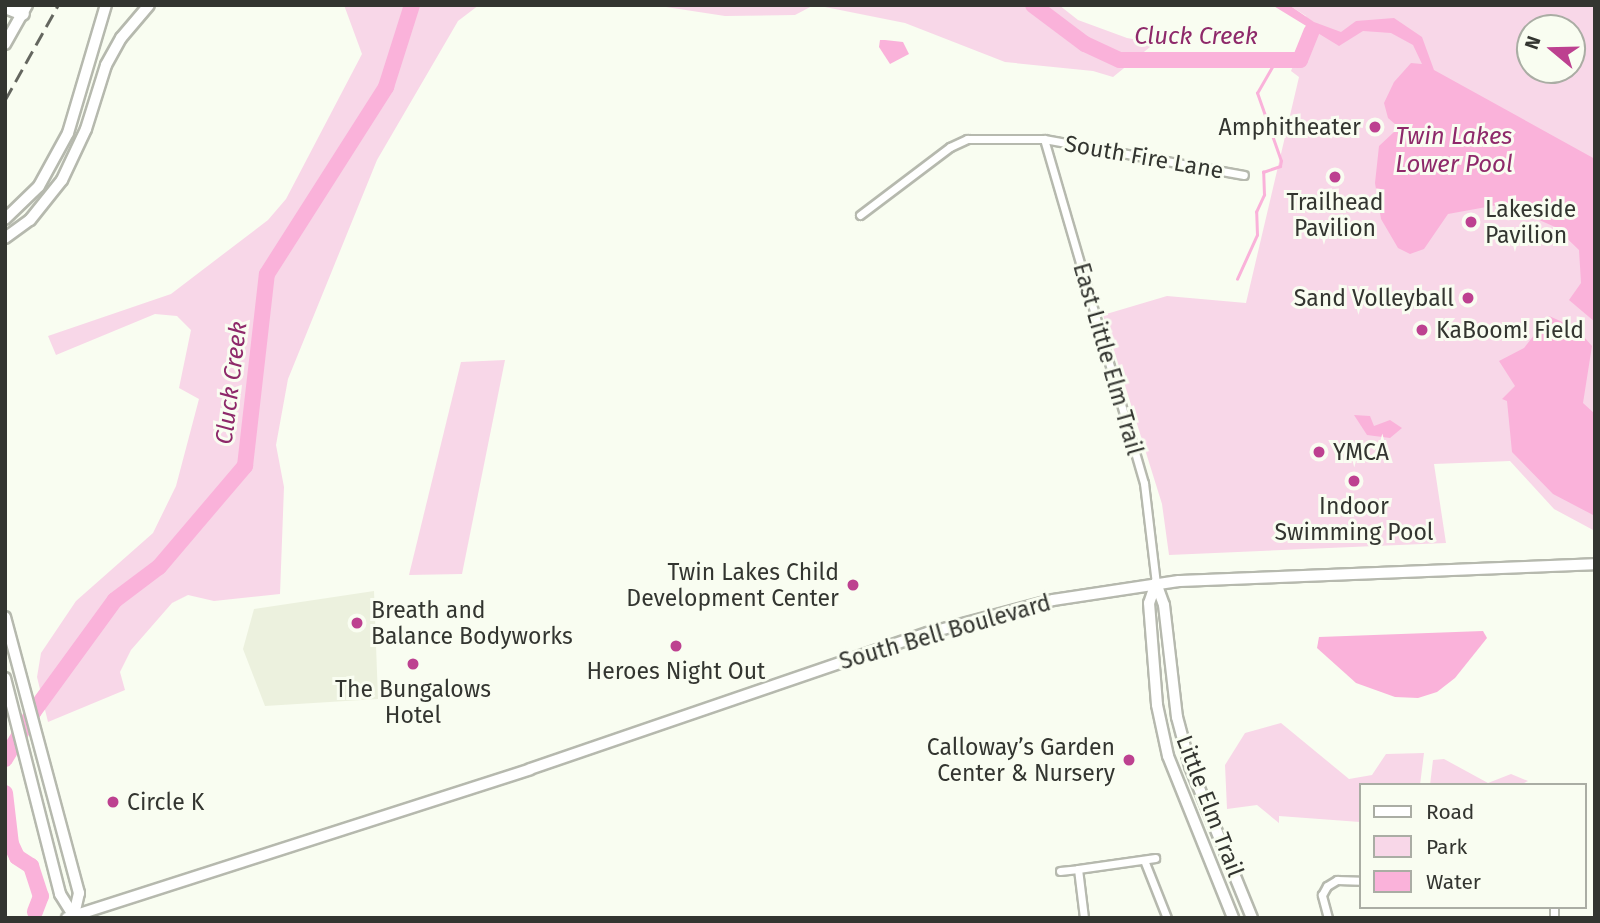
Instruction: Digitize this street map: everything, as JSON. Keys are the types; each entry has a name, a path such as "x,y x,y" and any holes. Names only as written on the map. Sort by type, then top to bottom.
{"highway":[{"path":"8,9 25,9"}],"main road":[{"path":"5,219 38,186 63,144 106,5"},
{"path":"5,238 30,220 62,180 86,129 106,65 121,38 149,5"},
{"path":"5,44 25,9"},
{"name":"South Bell Boulevard","path":"72,917 928,633 1053,600 1156,583 1595,564"},
{"name":"Little Elm Trail","path":"1156,583 1149,603 1157,705 1168,756 1233,918"},
{"name":"Little Elm Trail","path":"1156,583 1164,605 1171,681 1190,766 1252,918"},
{"path":"5,617 79,893 72,917"},
{"path":"5,678 60,894 72,917"}],"street":[{"name":"South Fire Lane","path":"860,215 950,147 967,139 1044,139 1244,175"},
{"name":"East Little Elm Trail","path":"1044,139 1144,483 1156,583"},
{"path":"1060,871 1155,858"},
{"path":"1144,860 1167,918"},
{"path":"1078,869 1084,918"},
{"path":"1328,918 1322,895 1327,886 1337,880 1358,881"}],"shaded area":[{"path":"374,591 378,699 265,706 243,649 254,609"}],"green space":[{"path":"344,5 479,5 458,21 377,160 288,379 276,445 284,487 280,594 214,601 188,595 172,603 131,650 120,672 125,690 48,722 37,677 41,653 76,601 153,533 176,486 199,399 179,388 191,330 177,316 155,314 56,355 48,336 171,294 268,220 286,199 362,54"},
{"path":"653,5 814,5 795,15 725,16"},
{"path":"815,5 1059,5 1078,20 1127,38 1155,43 1113,77 1093,71 1005,62 905,23"},
{"path":"1289,5 1595,5 1595,531 1554,509 1510,461 1434,464 1446,543 1169,555 1162,504 1103,315 1167,296 1246,303 1299,77 1291,71 1308,29 1306,16"},
{"path":"505,360 462,574 409,575 461,362"},
{"path":"1281,723 1349,779 1372,775 1386,754 1424,753 1420,783 1358,783 1358,822 1279,816 1279,823 1257,805 1227,809 1225,765 1245,733"},
{"path":"1444,759 1488,783 1430,783 1433,760"},
{"path":"1511,774 1528,781 1524,783 1488,783"}],"water":[{"name":"Twin Lakes Lower Pool","path":"1272,5 1289,5 1314,22 1341,32 1356,21 1394,18 1422,37 1434,70 1595,159 1595,322 1569,300 1581,283 1579,250 1555,227 1503,204 1448,214 1424,249 1410,254 1398,248 1381,219 1375,183 1379,146 1394,132 1395,124 1388,118 1384,103 1394,82 1411,63 1422,64 1413,45 1391,33 1363,31 1339,46"},
{"path":"880,40 903,42 909,54 890,64 879,47"},
{"path":"1549,316 1576,328 1592,346 1583,403 1595,414 1595,516 1553,494 1512,452 1507,401 1502,399 1515,386 1499,361 1524,348"},
{"path":"1354,415 1370,416 1374,426 1390,420 1402,428 1390,438 1367,435"},
{"path":"1483,631 1487,638 1455,678 1437,692 1418,698 1395,697 1356,683 1317,648 1319,637"}],"waterway":[{"name":"Cluck Creek","path":"5,759 34,711 115,600 159,567 245,466 267,274 386,87 412,5"},
{"name":"Cluck Creek","path":"1033,5 1085,44 1120,60 1300,60 1312,31"},
{"path":"1237,279 1257,235 1256,212 1264,195 1263,172 1280,166 1281,161 1257,93 1274,63"},
{"name":"Cluck Creek","path":"5,793 11,844 17,857 31,866 41,896 35,912"}],"railway":[{"path":"5,100 58,5"}],"place":[{"name":"Amphitheater","path":"1375,127"},
{"name":"Trailhead Pavilion","path":"1335,177"},
{"name":"Lakeside Pavilion","path":"1471,222"},
{"name":"Sand Volleyball","path":"1468,298"},
{"name":"KaBoom! Field","path":"1422,330"},
{"name":"YMCA","path":"1319,452"},
{"name":"Indoor Swimming Pool","path":"1354,481"},
{"name":"Twin Lakes Child Development Center","path":"853,585"},
{"name":"Breath and Balance Bodyworks","path":"357,623"},
{"name":"Heroes Night Out","path":"676,646"},
{"name":"The Bungalows Hotel","path":"413,664"},
{"name":"Calloway’s Garden Center & Nursery","path":"1129,760"},
{"name":"Circle K","path":"113,802"}]}
